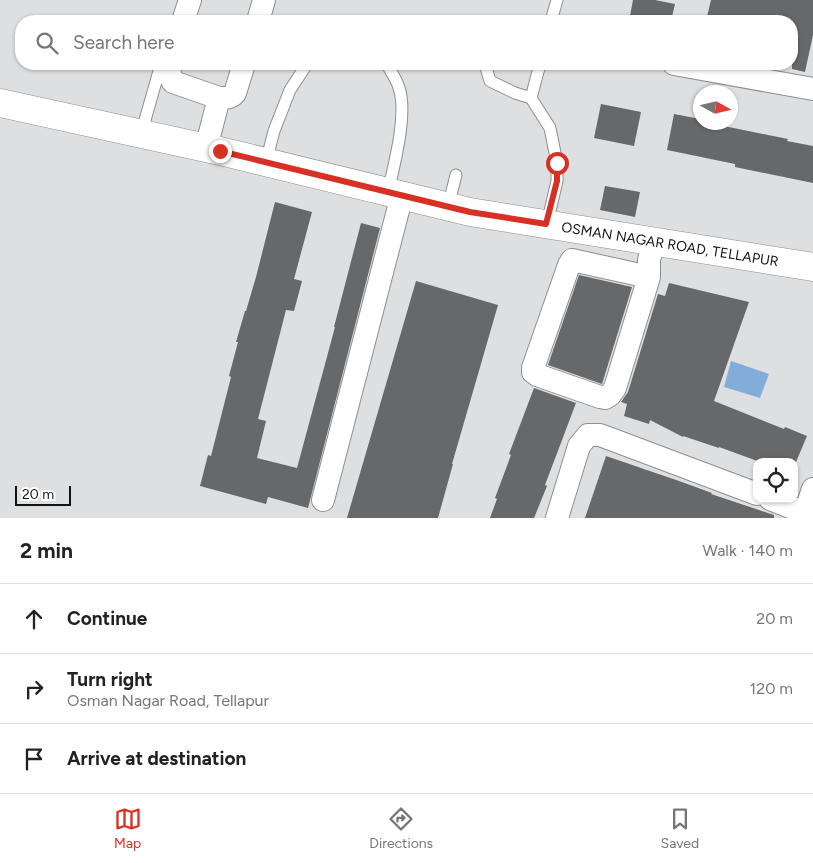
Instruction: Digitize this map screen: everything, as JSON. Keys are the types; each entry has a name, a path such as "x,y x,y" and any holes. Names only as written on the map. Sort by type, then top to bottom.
{"street":[{"path":"186,15 190,0"},
{"path":"260,15 264,0"},
{"path":"169,70 170,77 174,82 219,98 228,98 235,93 242,70"},
{"path":"707,70 813,89"},
{"path":"206,148 219,98"},
{"name":"OSMAN NAGAR ROAD, TELLAPUR","path":"0,103 206,148 470,212 813,267"},
{"path":"323,500 395,194"},
{"path":"649,277 572,260 568,265 533,372 600,397 605,398 610,395 614,388 649,277 649,260 654,242"},
{"path":"557,518 579,446 588,435 600,434 753,492"},
{"path":"779,503 807,515 813,489"}],"lane":[{"path":"175,15 179,0"},
{"path":"553,15 557,0"},
{"path":"141,134 159,70"},
{"path":"266,162 274,131 290,90 303,70"},
{"path":"390,70 400,88 403,114 394,166 395,194"},
{"path":"487,70 490,81 514,93 531,98 550,128 557,163 557,181 546,224"},
{"path":"531,98 538,70"},
{"path":"448,207 456,175"}],"water":[{"path":"731,361 769,374 760,398 724,387"}],"building":[{"path":"633,0 655,0 675,4 672,15 630,15"},
{"path":"711,0 813,0 813,35 805,72 796,70 798,70 798,15 707,15"},
{"path":"601,104 641,112 634,146 594,138"},
{"path":"674,114 693,118 693,130 738,129 788,139 787,141 813,146 813,183 735,167 735,164 667,150"},
{"path":"605,186 640,192 635,217 600,210"},
{"path":"275,202 312,212 294,279 302,281 294,311 286,310 258,419 266,421 257,458 297,468 361,223 380,228 308,508 268,497 266,504 200,486 208,455 211,456 231,377 229,376 238,342 236,342 256,277"},
{"path":"579,275 632,287 602,384 548,365"},
{"path":"416,281 498,305 438,518 347,518"},
{"path":"669,283 749,302 714,401 784,429 785,427 807,436 798,458 753,459 683,437 650,420 649,424 624,416 627,404 621,402 628,392 658,294 665,296"},
{"path":"534,388 576,403 534,518 490,518 497,499 495,498 511,455 509,454"},
{"path":"606,456 774,515 774,518 585,518"}],"route":[{"path":"220,151 470,212 546,224 557,181 557,163"}]}
